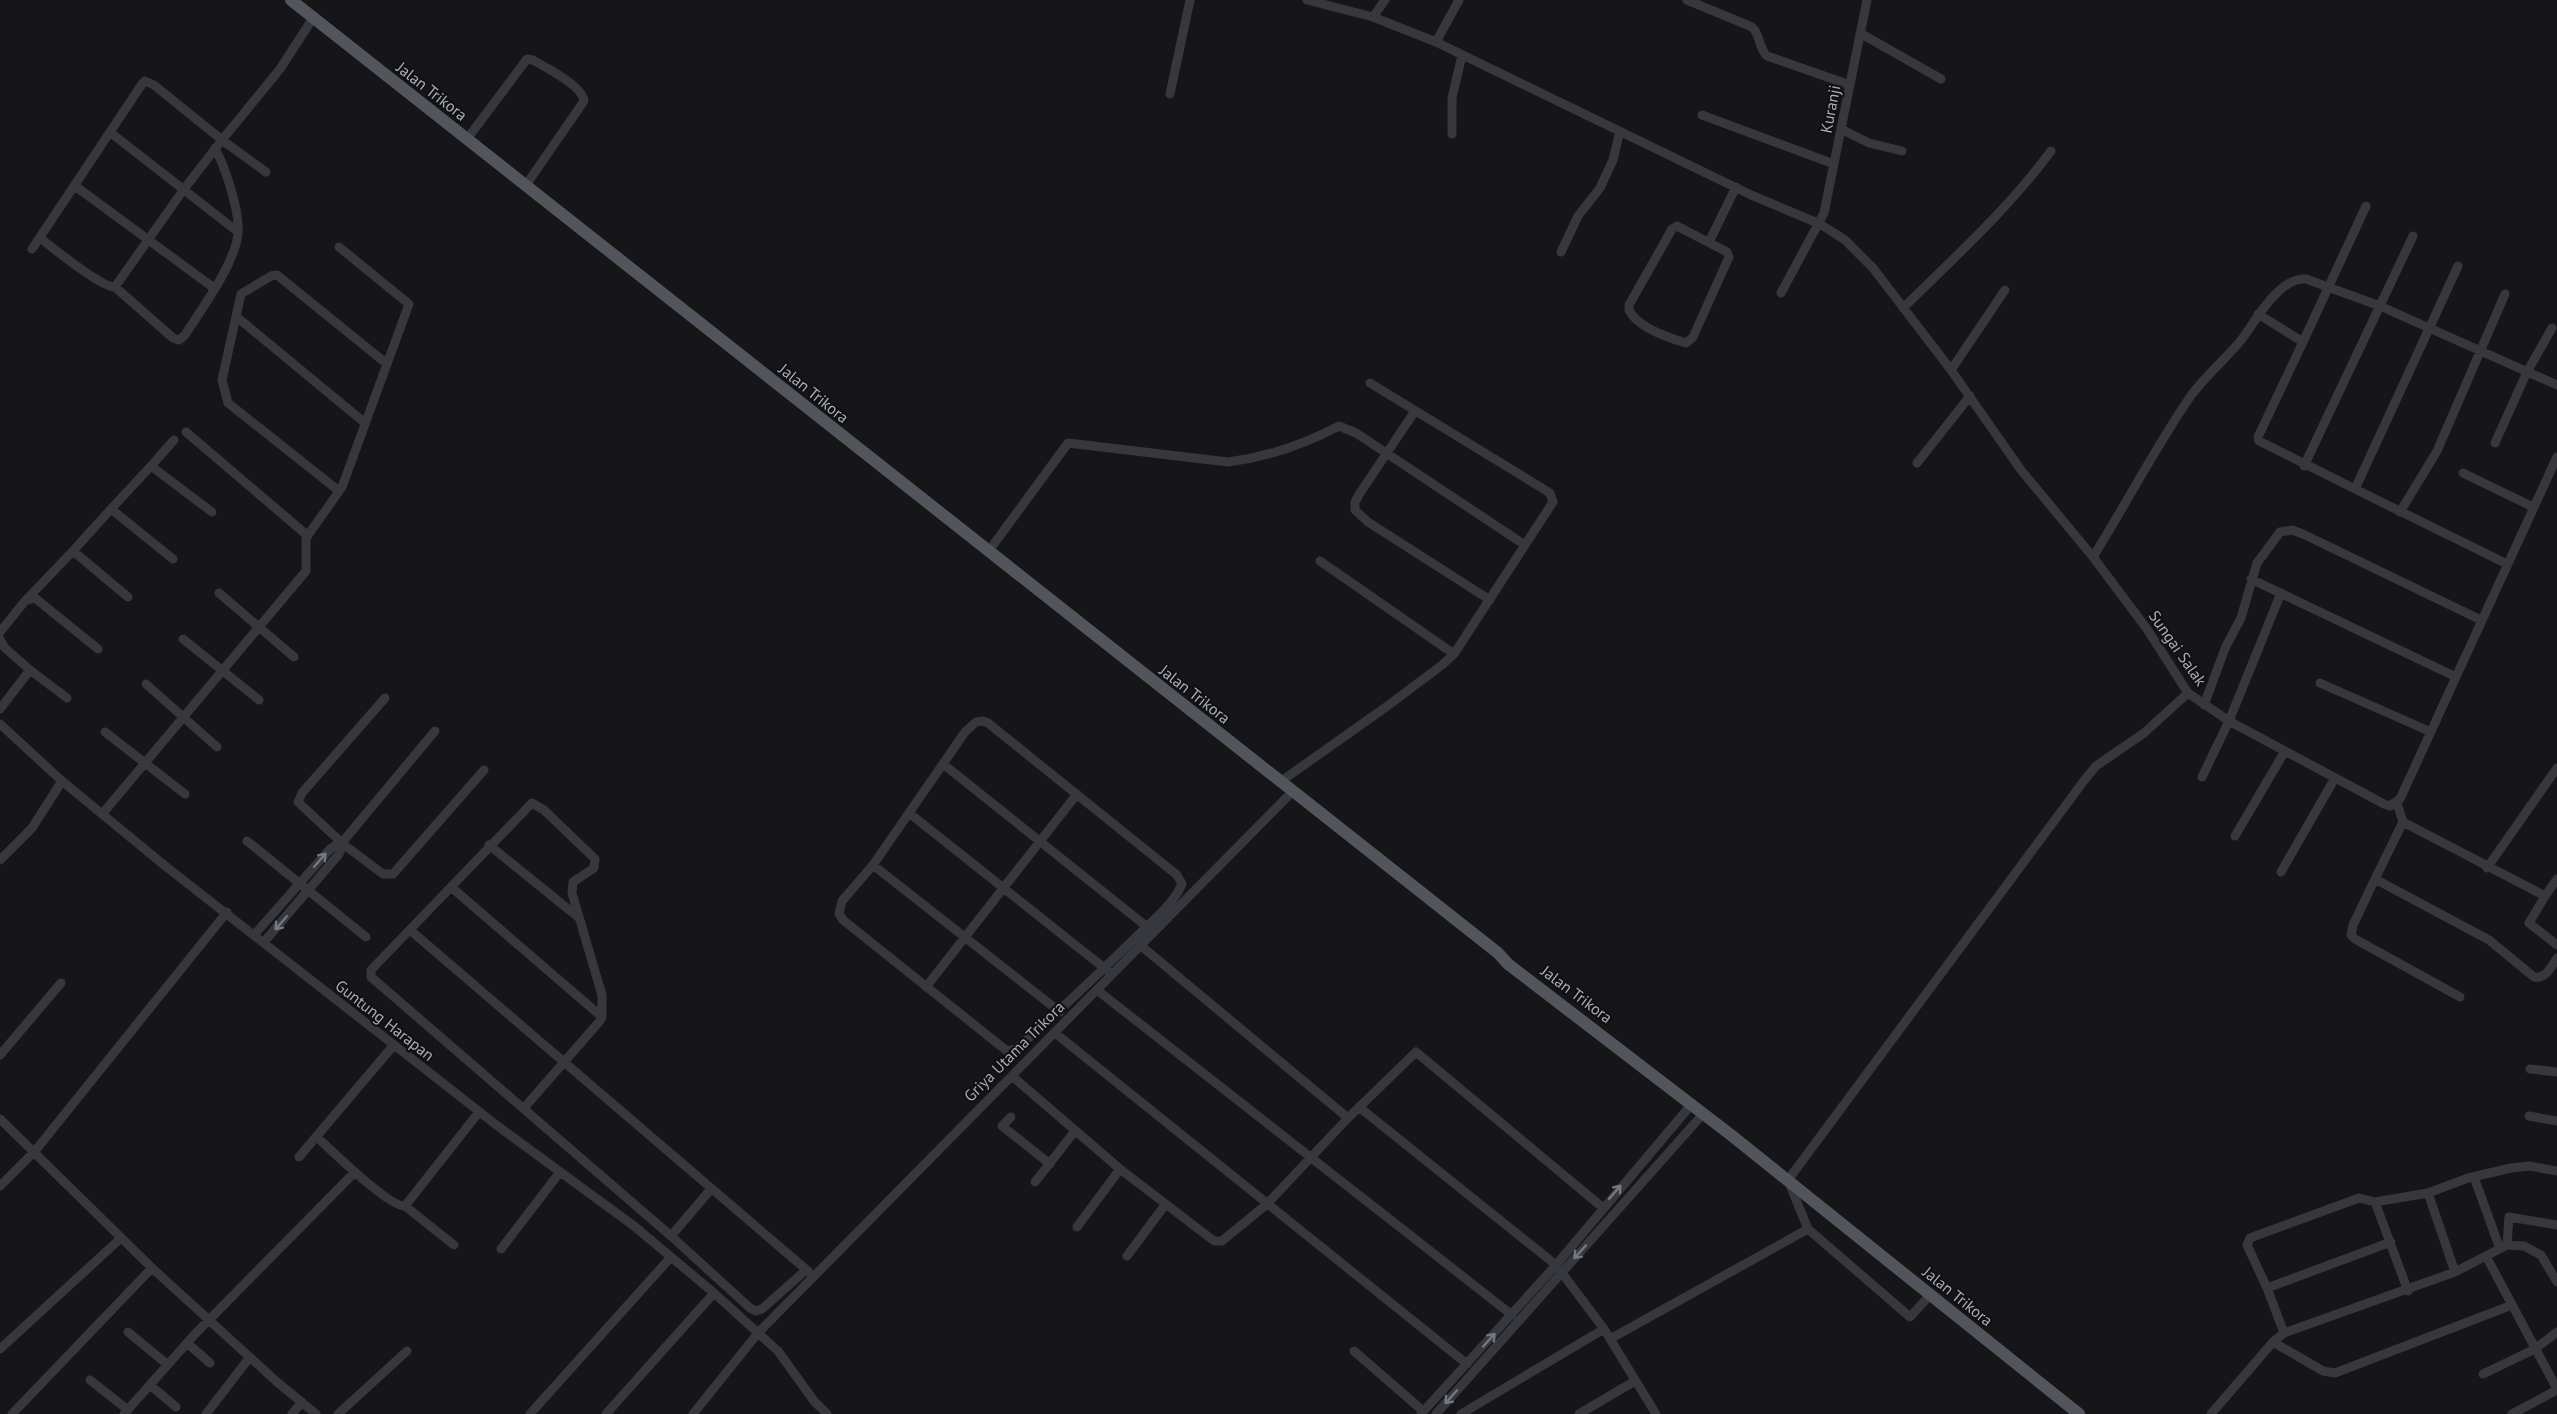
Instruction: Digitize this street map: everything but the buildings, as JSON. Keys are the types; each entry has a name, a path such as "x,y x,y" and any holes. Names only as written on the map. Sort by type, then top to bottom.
{"main road":[{"name":"Jalan Trikora","path":"291,0 988,552 1788,1180 2079,1414"}],"street":[{"path":"1170,94 1190,0"},
{"name":"Sungai Salak","path":"1307,0 1333,2 1436,42 1792,214 1820,224 1845,240 1873,268 1951,370 2021,470 2093,557 2147,629 2188,693 2229,721 2384,804 2390,806 2397,803"},
{"path":"1373,17 1385,0"},
{"path":"1436,42 1459,0"},
{"path":"1687,0 1752,27 1758,35 1762,51 1767,56 1850,85"},
{"name":"Kuranji","path":"1781,293 1820,224 1850,85 1865,0"},
{"path":"115,287 215,148 280,69 313,18"},
{"path":"1860,33 1941,79"},
{"path":"1452,134 1452,98 1462,55"},
{"path":"467,139 527,59 533,60 570,83 583,94 584,101 526,185"},
{"path":"32,249 145,81 154,85 266,172"},
{"path":"1702,115 1834,164"},
{"path":"1841,129 1869,143 1902,151"},
{"path":"1561,252 1578,216 1600,188 1613,160 1620,131"},
{"path":"111,133 238,232"},
{"path":"40,238 95,278 110,287 115,287 163,330 178,340 185,335 214,288 233,252 238,232 235,211 215,148"},
{"path":"1903,308 1981,232 2035,173 2051,151"},
{"path":"75,186 214,288"},
{"path":"1709,242 1736,187"},
{"path":"2366,206 2258,440 2261,444 2304,466 2507,564"},
{"path":"1674,227 1680,227 1709,242 1727,252 1729,257 1689,342 1684,343 1656,331 1631,315 1629,305 1674,227"},
{"path":"2304,466 2413,236"},
{"path":"103,813 306,571 308,536 339,491 409,304 339,247"},
{"path":"2355,489 2458,266"},
{"path":"339,491 228,403 222,380 238,318 241,294 270,276 277,275 387,364"},
{"path":"2093,557 2192,395 2242,339 2258,314 2281,289 2294,280 2306,279 2380,306 2557,386"},
{"path":"1951,370 2005,290"},
{"path":"2400,512 2437,451 2505,294"},
{"path":"2258,314 2303,342"},
{"path":"238,318 365,423"},
{"path":"2495,443 2527,372 2552,328"},
{"path":"1280,782 1386,707 1454,654 1549,512 1553,502 1552,495 1370,383"},
{"path":"1917,463 1970,396"},
{"path":"1415,411 1360,493 1354,506 1358,515 1490,600"},
{"path":"988,552 1068,443 1228,462 1252,459 1275,452 1339,426 1356,433 1525,545"},
{"path":"186,432 308,536"},
{"path":"0,632 174,440"},
{"path":"2460,997 2351,935 2353,926 2403,822 2397,803 2557,457"},
{"path":"151,466 213,513"},
{"path":"2463,473 2533,507"},
{"path":"111,509 173,559"},
{"path":"2204,705 2226,646 2241,618 2257,563 2276,535 2283,531 2292,530 2303,534 2481,620"},
{"path":"73,551 128,597"},
{"path":"1320,561 1454,654"},
{"path":"2251,579 2456,677"},
{"path":"219,593 258,629 294,657"},
{"path":"2202,777 2229,721 2281,593"},
{"path":"26,601 34,598 98,649"},
{"path":"0,639 4,647 30,670 67,698"},
{"path":"183,639 259,700"},
{"path":"0,709 30,670"},
{"path":"2320,683 2431,732"},
{"path":"146,684 217,747"},
{"path":"1930,1295 1910,1317 1808,1229 1788,1180 2096,766 2144,733 2188,693"},
{"path":"385,698 299,796 300,804 383,874 393,874 484,770"},
{"path":"983,721 988,723 1077,795 1182,881 1178,892 1109,971 1016,1049 1007,1051 838,914 842,901 873,865 972,724 983,721"},
{"name":"Guntung Harapan","path":"0,724 62,782 103,813 164,865 393,1046 634,1226 714,1293 778,1351 814,1401 827,1414"},
{"path":"264,942 339,854 343,842 435,731"},
{"path":"105,732 185,794"},
{"path":"2235,836 2285,751"},
{"path":"943,764 1146,926"},
{"path":"2487,868 2557,768"},
{"path":"2280,872 2335,778"},
{"path":"0,860 32,828 62,782"},
{"name":"Griya Utama Trikora","path":"693,1414 809,1273 1012,1076 1097,990 1109,971 1140,945 1293,792"},
{"path":"927,987 1077,795"},
{"path":"410,930 564,1063 809,1273 762,1309 756,1311 371,978 371,970 530,803 544,810 595,859 594,868 572,884 572,893 602,995 602,1017 564,1063 524,1108"},
{"path":"909,813 1109,971"},
{"path":"2403,822 2545,897"},
{"path":"247,841 366,937"},
{"path":"254,935 330,849 343,842"},
{"path":"489,845 578,917"},
{"path":"873,865 1060,1012"},
{"path":"2375,879 2489,940 2534,977 2540,978 2544,975 2557,958"},
{"path":"2557,880 2529,923 2557,945"},
{"path":"451,887 602,1017"},
{"path":"0,1186 35,1151 226,912"},
{"path":"1140,945 1348,1118"},
{"path":"0,1055 61,982"},
{"path":"1097,990 1512,1315"},
{"path":"1055,1033 1467,1364"},
{"path":"299,1157 393,1046"},
{"path":"1012,1076 1120,1168 1210,1239 1220,1242 1267,1204 1348,1118 1416,1052 1602,1207"},
{"path":"2530,1069 2557,1072"},
{"path":"1354,1351 1422,1413 1512,1315 1559,1269 1602,1207 1691,1105"},
{"path":"1359,1107 1559,1269 1604,1329 1656,1414"},
{"path":"405,1206 479,1112"},
{"path":"1436,1414 1559,1269 1703,1114"},
{"path":"2529,1116 2557,1121"},
{"path":"1011,1117 1002,1126 1050,1164"},
{"path":"0,1119 152,1268 250,1358 316,1414"},
{"path":"1035,1182 1075,1131"},
{"path":"317,1137 396,1205 405,1206 454,1245"},
{"path":"2284,1333 2247,1245 2250,1238 2360,1198 2376,1202 2428,1192 2511,1168 2530,1166 2557,1172"},
{"path":"1077,1227 1120,1168"},
{"path":"90,1380 126,1412 187,1343 355,1172"},
{"path":"501,1249 560,1172"},
{"path":"2474,1177 2504,1247"},
{"path":"671,1236 711,1189"},
{"path":"2428,1192 2455,1272"},
{"path":"2376,1202 2408,1290"},
{"path":"1127,1256 1166,1204"},
{"path":"2504,1247 2509,1217 2557,1224"},
{"path":"1610,1339 1808,1229"},
{"path":"0,1349 121,1238"},
{"path":"2267,1288 2391,1242"},
{"path":"2211,1414 2272,1342 2284,1333 2455,1272 2504,1247 2524,1246 2541,1255 2557,1282"},
{"path":"2486,1256 2557,1389 2512,1414"},
{"path":"530,1414 671,1257"},
{"path":"12,1414 152,1268"},
{"path":"606,1414 714,1293"},
{"path":"2272,1342 2323,1371 2335,1373 2512,1305"},
{"path":"1461,1414 1604,1329"},
{"path":"128,1332 168,1365"},
{"path":"2482,1374 2535,1348 2557,1332"},
{"path":"187,1343 210,1363"},
{"path":"338,1414 407,1351"},
{"path":"206,1414 250,1358"},
{"path":"1579,1414 1635,1381"},
{"path":"150,1385 176,1407"},
{"path":"292,1414 302,1402"}]}
